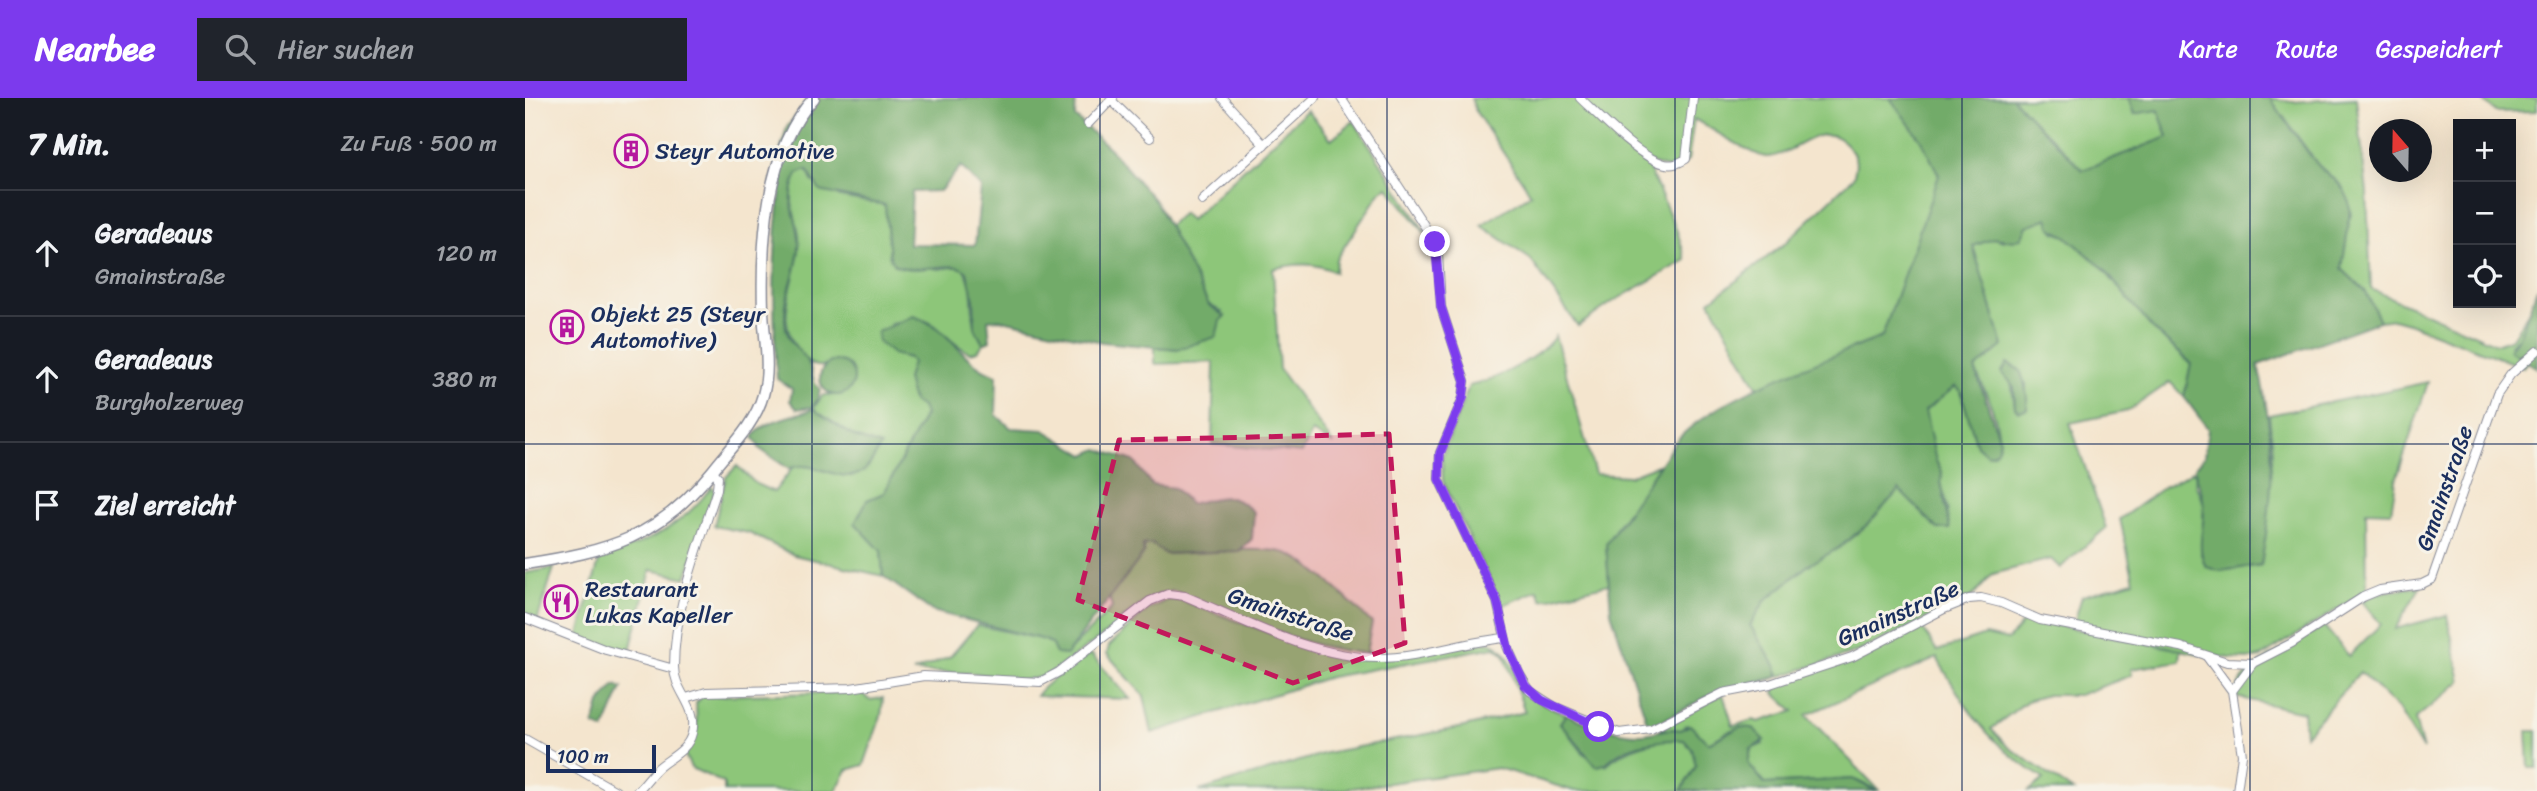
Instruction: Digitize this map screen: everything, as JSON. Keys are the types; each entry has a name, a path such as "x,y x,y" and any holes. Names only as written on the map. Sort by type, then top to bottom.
{"street":[{"path":"525,564 615,544 649,530 687,502 747,427 762,397 767,364 764,262 772,191 790,131 814,98"},
{"path":"1222,98 1264,145"},
{"path":"1202,201 1315,98"},
{"path":"1341,98 1435,242 1441,307 1465,381 1463,398 1440,453 1438,473 1497,601 1505,638"},
{"path":"1580,98 1644,154 1665,164 1677,164 1686,159 1693,98"},
{"path":"1088,124 1112,99 1150,138"},
{"name":"Gmainstraße","path":"2232,691 2236,681 2253,663 2292,643 2363,597 2380,590 2422,584 2433,579 2497,394 2511,374 2537,351"},
{"path":"637,791 691,738 693,713 674,669 679,613 718,482 713,471"},
{"name":"Gmainstraße","path":"686,698 706,692 852,688 924,676 1039,682 1059,672 1150,601 1168,594 1185,596 1299,642 1362,657 1407,655 1505,638 1525,685 1535,696 1586,722 1619,733 1651,729 1723,693 1770,684 1852,657 1969,599 1991,599 2039,620 2181,647 2207,657 2253,663"},
{"path":"525,618 596,646 674,669"},
{"path":"2207,657 2232,691 2242,755 2237,791"},
{"path":"525,739 616,791"}],"highlighted area":[{"path":"1389,434 1405,643 1293,683 1078,600 1119,440"}],"green space":[{"path":"810,98 1076,98 1075,117 1110,149 1156,202 1209,305 1225,316 1220,321 1216,337 1178,349 1102,342 998,319 988,320 990,341 983,344 975,328 974,299 967,272 953,267 913,269 895,265 890,258 885,205 820,191 807,170 797,174 793,186 792,206 798,229 799,248 785,318 790,339 811,368 815,383 820,389 818,399 812,407 797,409 790,401 792,389 777,379 775,329 775,255 782,181 771,184 787,127","holes":["961,166 981,188 975,245 909,244 912,192 940,191"]},
{"path":"1471,98 1890,98 1921,140 1940,175 1882,337 1757,387 1710,301 1783,245 1853,178 1856,168 1854,156 1837,137 1817,136 1787,151 1766,157 1742,147 1694,119 1688,160 1671,168 1645,160 1677,231 1686,260 1614,301 1578,326 1530,259 1481,225 1531,194 1476,112"},
{"path":"1890,98 2012,98 2083,170 2168,137 2158,110 2134,114 2128,98 2270,98 2312,158 2346,193 2349,205 2348,232 2342,269 2366,292 2380,321 2258,365 2271,442 2271,488 2261,565 2220,571 2206,567 2201,551 2204,505 2195,467 2204,457 2208,429 2184,397 2191,363 2152,328 2102,267 2066,236 2051,228 2048,218 2027,226 2021,238 2013,241 1995,238 1973,246 2003,346 1975,369 2000,440 1997,450 1987,455 1977,446 1961,392 1956,386 1925,411 1936,461 1942,473 1941,482 1950,529 1938,529 1899,490 1868,524 1840,547 1807,566 1765,601 1750,625 1776,667 1777,677 1716,692 1649,728 1611,612 1606,544 1675,442 1694,425 1717,409 1772,380 1882,337 1939,175 1921,140"},
{"path":"2012,98 2128,98 2134,114 2158,109 2168,137 2083,170"},
{"path":"2270,98 2291,102 2356,98 2367,192 2371,289 2496,344 2512,338 2532,306 2520,335 2510,345 2527,363 2523,367 2408,323 2394,319 2380,321 2366,292 2342,269 2345,234 2351,214 2342,186 2318,165"},
{"path":"2481,98 2537,98 2537,111 2495,112"},
{"path":"1307,110 1331,139 1354,121 1429,238 1388,187 1381,191 1336,259 1335,272 1305,264 1273,269 1279,369 1334,445 1312,432 1302,453 1212,444 1214,362 1155,364 1155,347 1178,349 1222,312 1209,305 1168,226 1183,213 1190,220"},
{"path":"807,170 812,181 840,197 885,205 890,258 938,269 961,266 969,280 974,321 983,344 978,351 970,353 928,321 906,320 890,324 893,354 909,358 912,362 925,415 884,493 867,500 881,551 883,576 794,555 749,533 714,526 726,477 737,466 756,484 774,492 794,466 809,466 851,475 880,447 855,437 813,409 823,395 839,395 836,361 822,366 810,364 793,343 788,329 786,316 799,248 798,229 792,206 793,186 797,174"},
{"path":"2048,218 2055,232 2066,236 2102,267 2152,328 2191,364 2184,397 2170,382 2128,411 2070,423 2106,528 2060,568 2051,559 1993,574 1973,596 1860,651 1756,684 1779,674 1750,625 1765,601 1807,566 1840,547 1868,524 1899,489 1938,529 1948,511 1941,482 1942,472 1936,461 1924,411 1956,385 1961,392 1977,446 1992,454 1997,448 1994,413 1975,369 2003,346 1973,246 1995,238 2003,241 2021,237 2026,226","holes":["2011,381 2026,384 2026,409 2015,407"]},
{"path":"2537,288 2537,368 2509,350 2520,335"},
{"path":"913,316 938,329 974,363 997,375 996,415 1011,428 1044,430 1085,455 1098,449 1134,461 1152,485 1175,488 1190,504 1224,497 1238,500 1254,512 1252,539 1239,551 1165,554 1152,544 1143,545 1144,553 1066,655 1056,654 1051,643 1045,640 932,611 883,576 881,551 855,523 867,500 884,493 925,415 922,407 913,402 907,379 912,362 909,358 893,354 878,342 877,332"},
{"path":"1555,336 1595,474 1629,476 1660,464 1606,543 1609,584 1542,600 1538,590 1501,606 1443,481 1442,458 1469,386 1516,367 1539,352"},
{"path":"837,361 849,366 854,378 849,390 837,395 825,390 820,378 825,366"},
{"path":"2007,363 2020,370 2026,389 2027,409 2018,411 2015,407 2014,387 2002,372"},
{"path":"2428,382 2396,480 2391,512 2366,511 2367,591 2261,657 2244,659 2196,653 2074,623 2082,596 2134,581 2120,519 2164,487 2195,470 2196,486 2204,503 2201,555 2220,571 2261,565 2273,450 2269,415"},
{"path":"813,409 855,437 881,446 865,470 847,476 808,466 789,469 760,449 753,437 764,426"},
{"path":"711,487 715,489 686,578 651,570 629,654 578,638 600,557 648,540 662,532 688,513"},
{"path":"1152,543 1165,554 1264,550 1289,554 1320,575 1372,623 1366,652 1377,654 1351,652 1299,640 1174,591 1145,602 1046,676 1025,680 973,673 913,672 950,657 977,625 1045,640 1066,654 1112,608 1109,596 1144,553 1143,545"},
{"path":"554,568 537,621 525,616 525,573"},
{"path":"2421,586 2395,629 2447,615 2461,681 2415,719 2423,750 2398,709 2360,672 2305,735 2303,712 2235,697 2239,686 2258,665 2324,626 2349,656 2381,624 2362,601 2378,593"},
{"path":"1169,599 1180,600 1311,648 1357,659 1489,642 1503,650 1530,694 1566,714 1560,723 1584,754 1606,765 1622,753 1642,745 1684,740 1692,749 1696,766 1681,791 1574,791 1498,768 1331,791 1199,791 1326,753 1464,727 1525,712 1504,654 1495,647 1330,677 1152,733 1144,696 1107,654 1109,646 1148,609"},
{"path":"2026,619 2181,650 2180,661 2131,669 2132,675 2079,695 2047,695 2027,701 1991,729 2007,746 2073,791 2029,791 2044,779 1994,740 1971,712 1937,658 1806,715 1880,791 1853,779 1765,784 1748,763 1751,749 1763,744 1753,728 1732,730 1708,743 1692,727 1686,725 1681,730 1660,729 1723,694 1733,726 1794,711 1774,693 1779,683 1863,656 1920,624 1937,651 1985,635 2008,640"},
{"path":"1091,654 1130,699 1036,696 1054,679"},
{"path":"615,685 622,688 604,730 594,725 600,703"},
{"path":"861,692 869,700 883,698 881,716 864,765 847,770 836,791 724,791 724,783 691,768 685,755 697,728 696,703 703,696"},
{"path":"1566,714 1603,728 1633,734 1681,730 1690,725 1708,743 1740,727 1753,728 1765,740 1751,749 1748,763 1765,784 1853,779 1876,791 1681,791 1696,766 1692,749 1684,740 1642,744 1596,766 1560,723"},
{"path":"2527,731 2537,731 2537,768 2529,768"}],"place":[{"name":"Steyr Automotive","path":"631,151"},
{"name":"Objekt 25 (Steyr Automotive)","path":"567,327"},
{"name":"Restaurant Lukas Kapeller","path":"561,602"}],"route":[{"path":"1435,242 1441,307 1463,368 1465,381 1463,398 1440,453 1439,479 1497,601 1509,651 1525,685 1542,700 1599,727"}]}
